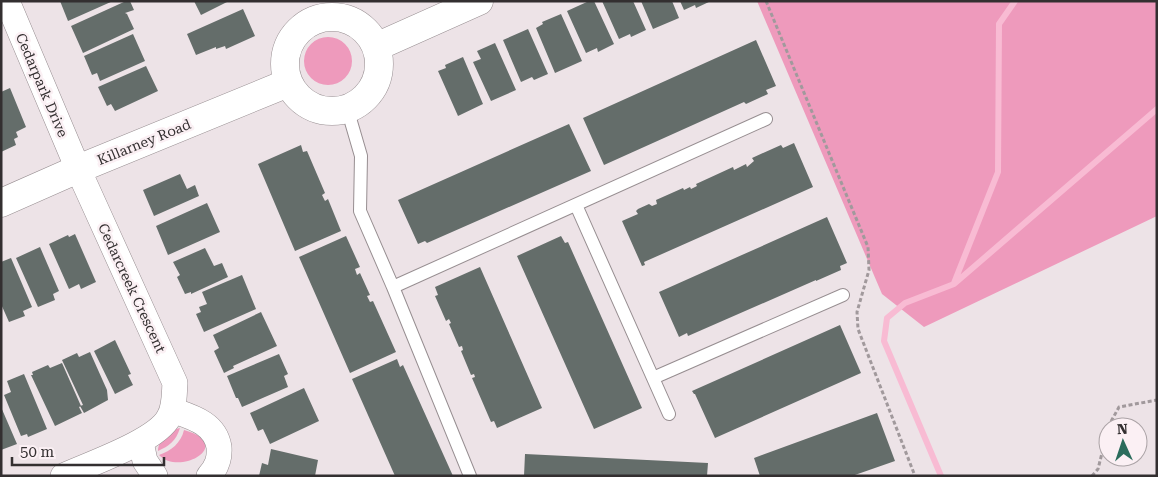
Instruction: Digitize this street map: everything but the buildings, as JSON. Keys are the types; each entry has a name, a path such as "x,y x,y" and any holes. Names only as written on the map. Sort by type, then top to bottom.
{"street":[{"name":"Cedarpark Drive","path":"7,1 78,169"},
{"path":"376,47 479,1"},
{"path":"303,12 345,18 360,26 376,47 378,73 372,88 361,100 347,108 336,110 319,109 304,102 288,83 284,63 287,47 296,33 303,12"},
{"name":"Killarney Road","path":"1,203 78,169 288,83"},
{"name":"Cedarcreek Crescent","path":"63,476 141,442 162,426 169,418 172,410 176,383 78,169"},
{"path":"172,410 201,422 210,428 215,436 220,456 217,465 209,476"},
{"path":"141,442 145,461 155,476"}],"lane":[{"path":"347,108 361,156 360,211 470,476"},
{"path":"393,287 766,119"},
{"path":"576,205 669,414"},
{"path":"653,378 843,295"}],"path":[{"path":"766,1 868,246 869,270 858,312 858,329 915,476"},
{"path":"1114,417 1119,407 1157,400"}],"shaded area":[{"path":"757,1 1157,1 1157,216 924,327 882,294"},
{"path":"323,37 333,37 345,44 352,56 352,66 345,78 333,85 323,85 315,81 308,74 304,66 304,56 308,48 315,41"},
{"path":"180,428 172,443 158,451 158,447 165,436"},
{"path":"184,430 199,436 205,443 204,450 199,456 179,462 168,461 159,455 175,446 181,439"}],"waterway":[{"path":"954,283 998,172 999,24 1015,1"},
{"path":"941,476 884,341 887,318 905,303 954,284 1157,109"}]}
